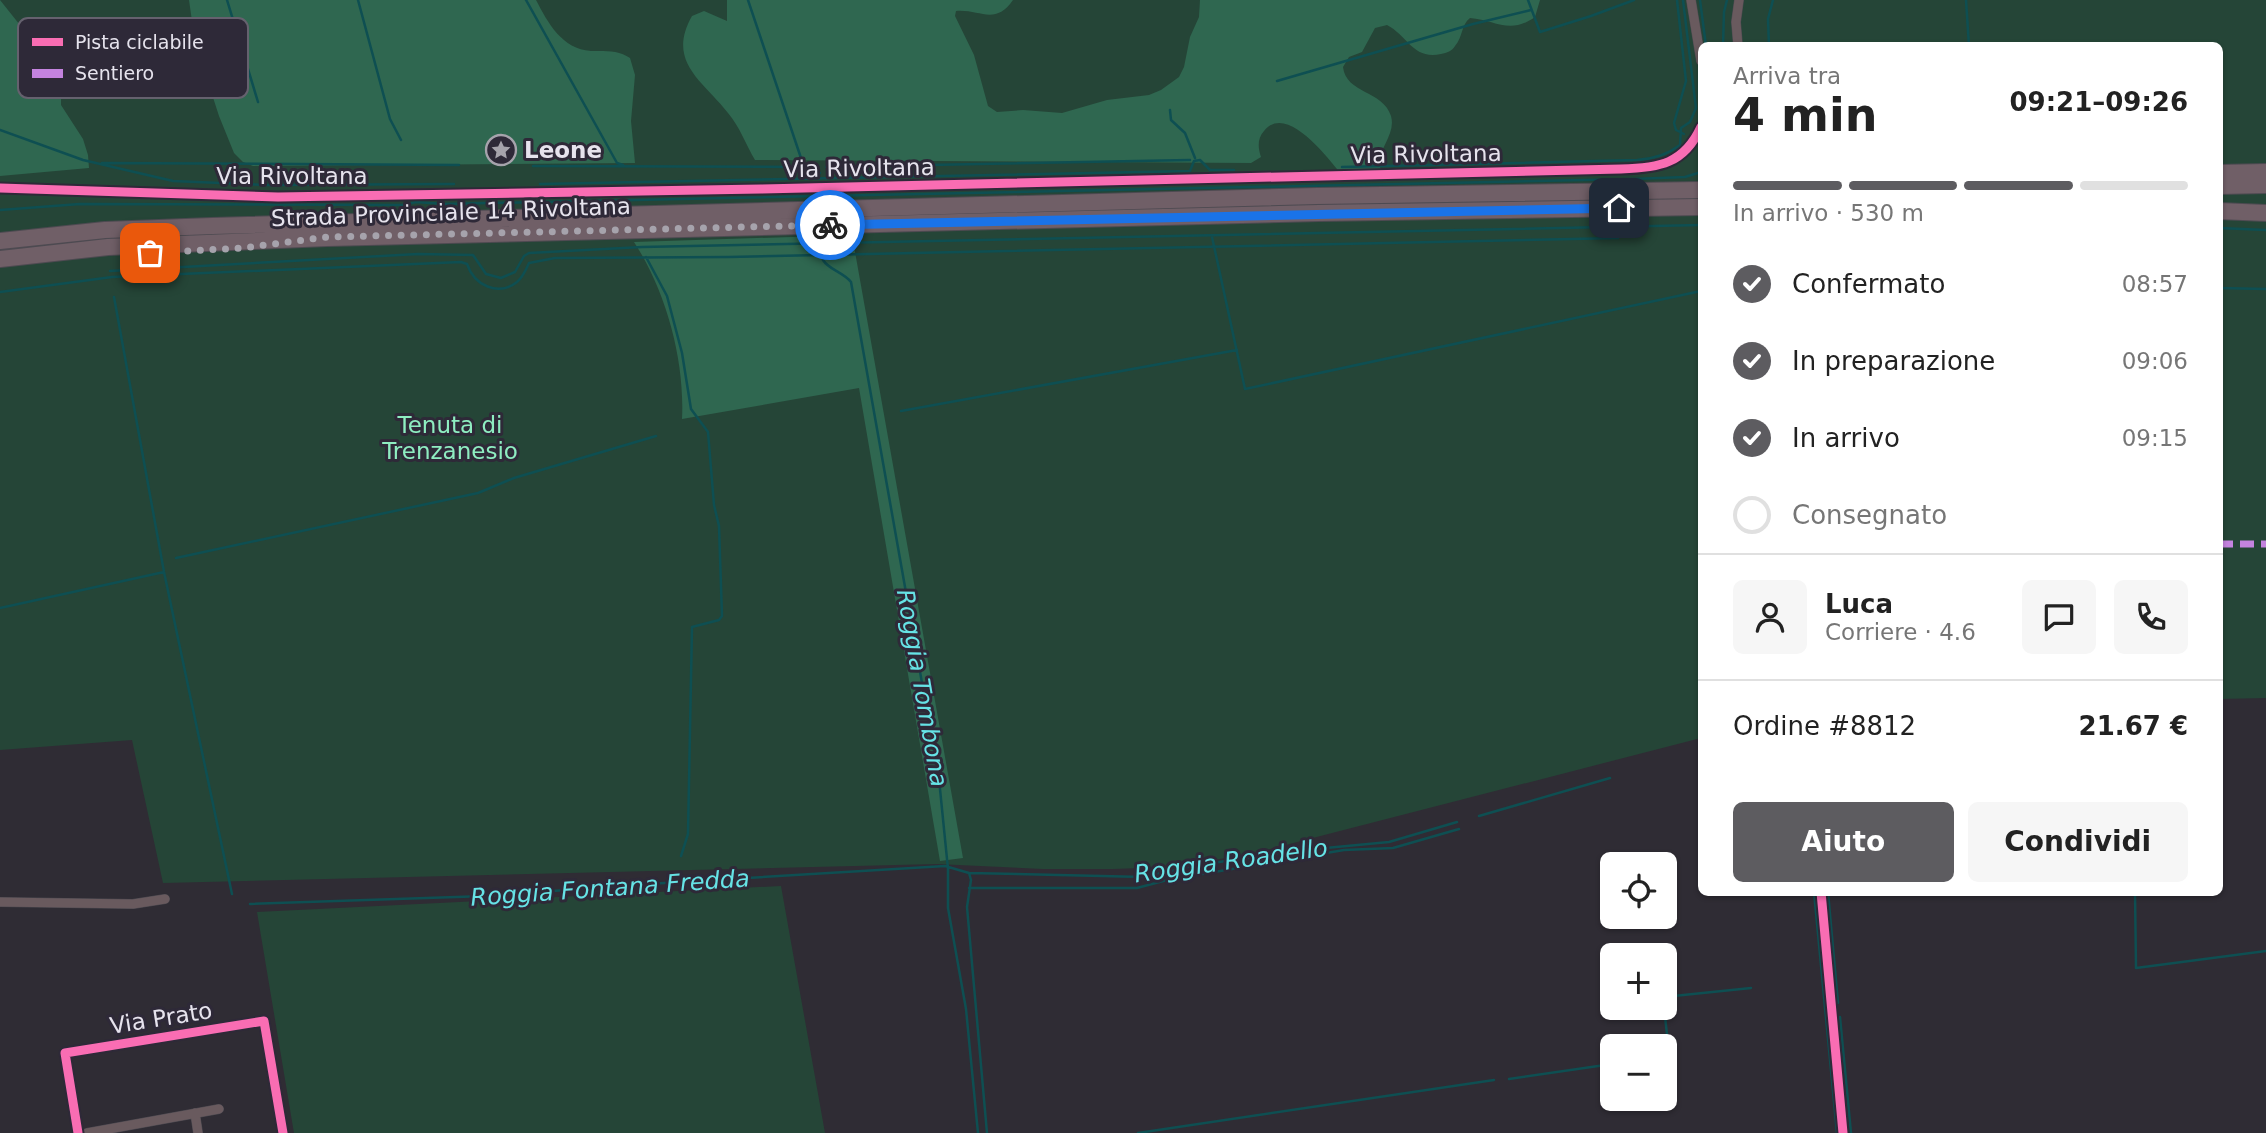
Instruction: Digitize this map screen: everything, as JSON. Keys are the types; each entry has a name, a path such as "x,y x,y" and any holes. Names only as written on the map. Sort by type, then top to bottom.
{"highway":[{"path":"2223,173 2266,172"},
{"path":"2223,186 2266,185"},
{"name":"Strada Provinciale 14 Rivoltana","path":"0,241 105,230 222,225 1317,196 1698,190"},
{"path":"2223,203 2266,203"},
{"name":"Strada Provinciale 14 Rivoltana","path":"0,259 108,247 327,237 1320,213 1698,207"},
{"path":"2223,211 2266,213"},
{"path":"0,267 127,254 243,248 327,237"}],"street":[{"path":"1692,0 1698,42"},
{"path":"1738,42 1736,22 1739,0"},
{"name":"Via Rivoltana","path":"0,188 318,196 1622,169 1653,167 1674,159 1690,146 1698,132"},
{"path":"1821,896 1843,1133"},
{"path":"0,902 133,904 165,899"},
{"name":"Via Prato","path":"78,1133 65,1053 264,1021 283,1133"},
{"path":"87,1133 219,1109"},
{"path":"195,1113 198,1133"}],"green space":[{"name":"Tenuta di Trenzanesio","path":"0,0 2266,0 2266,698 2223,699 2223,42 1698,42 1698,739 1251,854 1169,867 1043,869 937,864 163,883 132,740 0,750"},
{"path":"0,0 18,23 18,98 61,98 61,105 83,139 89,168 0,176"},
{"path":"189,0 536,0 551,26 572,45 591,51 616,52 630,58 635,75 631,121 635,163 253,166 243,162 234,153 213,98 248,98 248,18 192,18"},
{"path":"727,0 1013,0 1006,8 993,14 956,11 955,16 974,55 988,106 997,112 1023,110 1062,113 1107,100 1149,95 1179,77 1184,67 1190,37 1199,17 1200,0 1540,0 1535,17 1518,25 1502,25 1470,18 1454,48 1441,54 1424,54 1387,25 1375,28 1362,52 1349,57 1343,67 1351,82 1381,101 1391,116 1391,131 1380,158 1382,173 1342,175 1307,136 1284,124 1273,124 1264,131 1259,144 1261,157 1251,163 755,160 732,118 691,70 685,58 685,32 692,16 704,11 727,21"},
{"path":"852,235 963,858 940,861 859,388 682,419 680,373 671,327 655,282 634,242"},
{"path":"781,886 825,1133 294,1133 257,912"}],"waterway":[{"path":"227,0 232,18"},
{"path":"358,0 390,119 401,140"},
{"path":"526,0 617,163 623,165"},
{"name":"Roggia Tombona","path":"748,0 804,167 820,173"},
{"path":"1528,0 1540,32 1634,0"},
{"path":"1677,0 1686,81 1674,123 1676,130 1684,134"},
{"path":"1342,167 1637,160 1670,151 1680,145 1681,128 1690,122 1696,108 1683,0"},
{"path":"1700,0 1705,42"},
{"path":"1723,42 1727,0"},
{"path":"1769,42 1768,19 1773,0"},
{"path":"1966,0 1969,42"},
{"path":"1277,81 1473,24 1531,10"},
{"path":"248,69 258,102"},
{"path":"1170,110 1171,120 1185,133 1195,158"},
{"path":"0,130 83,160 173,181 266,185 454,184"},
{"path":"826,167 1190,160"},
{"path":"540,184 1190,171 1194,161 1200,160 1210,170 1234,170"},
{"path":"102,163 459,165"},
{"path":"533,166 801,167"},
{"path":"0,210 80,204 403,205 416,202 444,204 1633,179 1685,177 1698,173"},
{"path":"110,271 418,254 473,255 486,274 501,278 515,272 524,256 529,253 642,247 1698,225"},
{"path":"2223,228 2266,230"},
{"path":"1212,237 1245,389 1698,292"},
{"path":"0,292 112,277 461,262 467,264 481,283 502,288 519,280 529,263 555,258 729,257 1618,238"},
{"path":"646,257 667,296 682,353 691,409 708,432 714,505 719,526 722,616 719,620 692,627 688,834 681,856"},
{"name":"Roggia Tombona","path":"823,260 851,282 939,779 948,869 948,908 966,1009 978,1133"},
{"path":"2223,288 2266,289"},
{"path":"114,297 164,572 232,894"},
{"path":"901,411 1237,350"},
{"path":"176,558 478,493 514,478 656,436"},
{"path":"0,608 164,572"},
{"name":"Roggia Roadello","path":"1479,816 1610,778"},
{"name":"Roggia Roadello","path":"987,1133 967,907 971,880 969,873 1144,877 1192,866 1294,851 1389,842 1457,822"},
{"path":"969,888 1137,888 1167,880 1344,850 1393,848 1459,829"},
{"name":"Roggia Fontana Fredda","path":"250,904 486,896 945,866 969,873"},
{"path":"1814,896 1837,1133"},
{"path":"1828,896 1838,1003"},
{"path":"2135,896 2136,968 2266,951"},
{"path":"1677,996 1751,988"},
{"path":"1840,1017 1851,1133"},
{"path":"1665,1020 1667,1034"},
{"path":"1509,1079 1600,1066"},
{"path":"1138,1133 1494,1080"}],"marked path":[{"path":"2223,544 2266,544"}],"cycle path":[{"path":"0,188 278,197 1621,169 1669,162 1687,149 1698,132"},
{"path":"1821,896 1843,1133"},
{"path":"78,1133 65,1053 264,1021 283,1133"}],"way so far":[{"path":"150,253 243,248 327,237 830,225"}],"place":[{"name":"Leone","path":"501,150"}],"route":[{"path":"830,225 1619,208"}]}
